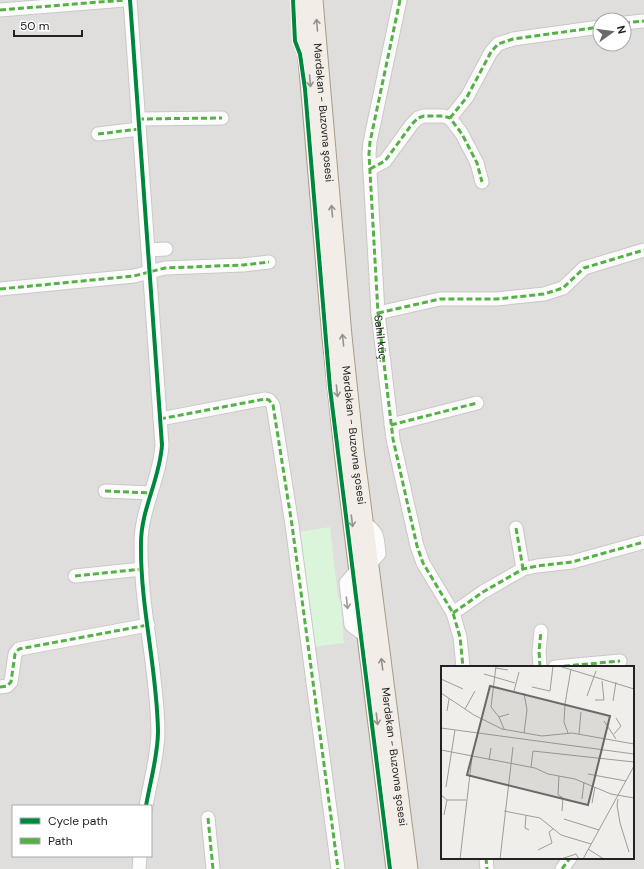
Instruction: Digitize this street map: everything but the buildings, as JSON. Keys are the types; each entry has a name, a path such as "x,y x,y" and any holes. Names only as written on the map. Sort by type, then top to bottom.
{"main road":[{"name":"Mərdəkan - Buzovna şosesi","path":"302,0 330,330 409,869"},
{"name":"Mərdəkan - Buzovna şosesi","path":"314,0 343,336 365,522 364,566 366,636 395,869"}],"street":[{"path":"0,10 125,0"},
{"path":"130,0 160,419 161,455 142,523 142,569 158,732 146,805"},
{"name":"Sahil küç.","path":"400,0 370,142 370,169 378,313 391,425 417,546 424,563 453,613 460,637 463,666"},
{"path":"632,22 644,21"},
{"path":"450,118 467,97 491,52 498,44 513,39 592,28"},
{"path":"370,169 385,161 418,118 424,116 450,118 473,152 482,182"},
{"path":"98,134 139,124 222,118"},
{"path":"148,250 166,249"},
{"path":"378,313 440,300 497,299 544,294 563,288 584,268 644,250"},
{"path":"0,289 26,285 134,276 165,268 243,265 268,262"},
{"path":"160,419 265,400 269,400 273,405 292,525 338,869"},
{"path":"391,425 477,403"},
{"path":"105,491 151,493"},
{"path":"516,528 523,569"},
{"path":"453,613 483,592 523,569 572,562 644,542"},
{"path":"75,576 142,569"},
{"path":"0,687 7,686 11,682 18,649 148,625"},
{"path":"540,666 539,651 541,631"},
{"path":"566,666 620,661"},
{"path":"208,818 213,869"},
{"path":"138,869 140,857"},
{"path":"486,859 487,869"},
{"path":"562,869 569,859"}],"shaded area":[{"path":"0,0 644,0 644,869 0,869"},
{"path":"347,542 358,642 344,643 342,622 344,616 342,602 338,597 332,544"}],"green space":[{"path":"330,527 338,596 342,602 344,643 312,647 298,532"}],"marked path":[{"path":"0,10 125,0"},
{"path":"400,0 370,142 369,154 378,313 393,439 417,546 423,563 453,613 460,637 463,666"},
{"path":"632,22 644,21"},
{"path":"450,118 467,97 491,52 498,44 513,39 592,28"},
{"path":"370,169 385,161 418,118 424,116 443,116 450,118 462,134 477,163 482,182"},
{"path":"138,119 222,118"},
{"path":"98,134 139,129"},
{"path":"378,313 440,299 497,299 544,294 563,288 584,268 644,250"},
{"path":"0,289 134,276 165,268 243,265 269,262"},
{"path":"160,419 265,399 269,400 273,405 292,525 338,869"},
{"path":"391,425 477,403"},
{"path":"105,491 151,493"},
{"path":"516,528 523,569"},
{"path":"453,613 483,592 523,569 572,562 644,542"},
{"path":"75,576 142,569"},
{"path":"0,687 7,686 11,682 15,654 19,649 148,625"},
{"path":"540,666 539,651 541,631"},
{"path":"566,666 620,661"},
{"path":"208,818 213,869"},
{"path":"486,859 487,869"},
{"path":"562,869 569,859"}],"cycle path":[{"path":"130,0 162,445 161,458 144,518 141,543 143,590 155,684 158,731 155,759 146,805"},
{"path":"293,0 295,41 300,54 305,89 330,388 390,869"}]}
